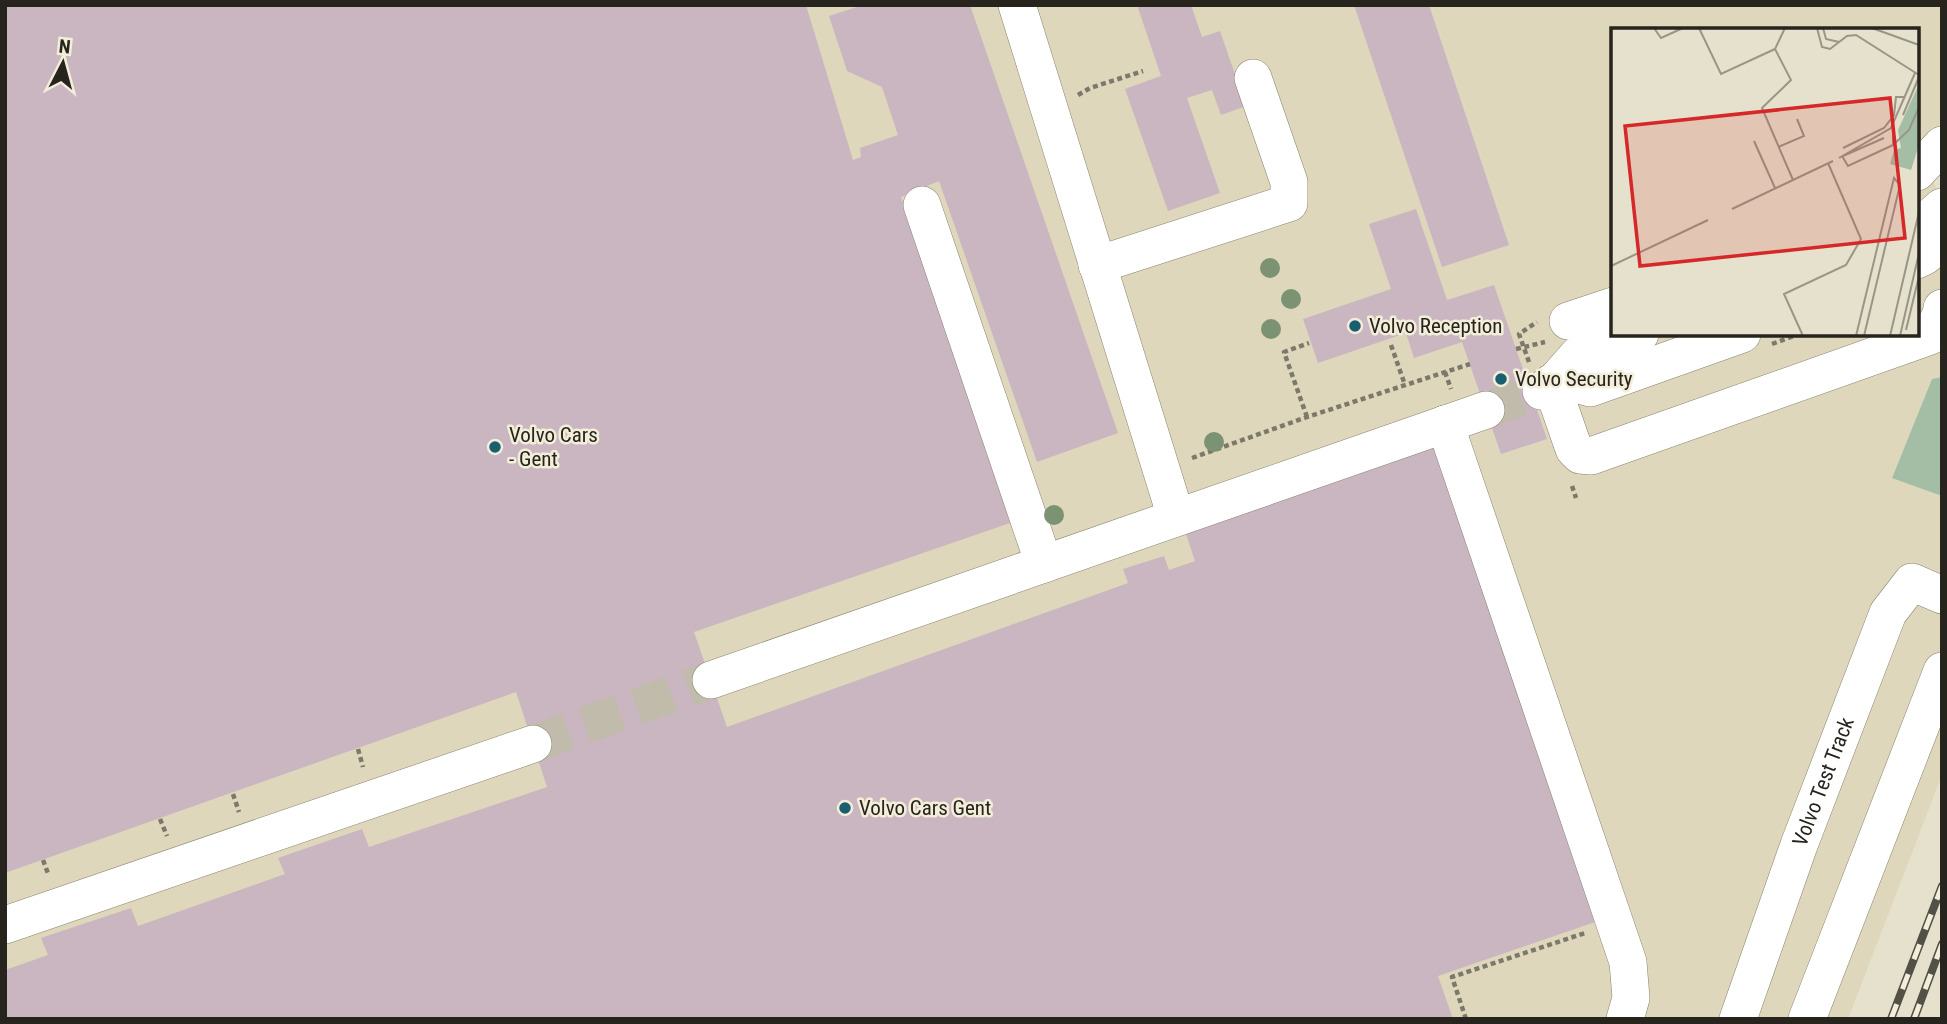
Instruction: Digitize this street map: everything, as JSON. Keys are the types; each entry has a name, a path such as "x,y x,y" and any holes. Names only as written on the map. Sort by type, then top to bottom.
{"street":[{"path":"1017,5 1176,517"},
{"path":"1097,265 1289,204 1289,182 1253,78"},
{"path":"1919,170 1942,145"},
{"path":"922,205 1044,564"},
{"path":"1919,227 1942,207"},
{"path":"1919,259 1942,241"},
{"path":"1568,321 1611,307"},
{"path":"1919,332 1938,325"},
{"path":"1547,386 1578,355 1634,336"},
{"path":"1547,386 1590,388 1736,336"},
{"path":"1547,386 1574,449 1580,455 1591,456 1909,336"},
{"path":"711,680 1486,410"},
{"path":"1445,424 1628,962 1630,998 1625,1019"},
{"name":"Volvo Test Track","path":"1738,1019 1799,845 1888,613 1912,582 1942,595"},
{"path":"1807,1019 1942,671"},
{"path":"5,925 533,744"}],"path":[{"path":"1307,417 1284,352 1309,343"},
{"path":"1391,345 1405,385"},
{"path":"1466,1019 1452,977 1616,923"}],"shaded area":[{"path":"5,5 1942,5 1942,133 1925,154 1942,206 1942,377 1932,379 1892,477 1942,496 1942,775 1848,1019 5,1019"}],"green space":[{"path":"1942,377 1942,496 1892,478 1932,379"}],"building":[{"path":"5,5 806,5 853,160 861,157 860,148 898,135 882,87 847,71 829,16 863,5 970,5 1118,433 1037,462 939,181 901,197 1010,523 694,632 727,727 1128,583 1123,569 1164,556 1169,570 1195,561 1184,528 1434,443 1598,921 1438,976 1453,1019 5,1019 5,970 48,955 41,938 131,908 138,926 285,874 278,858 362,829 369,847 547,787 516,692 5,873"},
{"path":"1137,5 1191,5 1202,37 1220,31 1246,106 1221,115 1212,90 1187,98 1220,193 1168,211 1125,89 1161,76"},
{"path":"1354,5 1429,5 1509,245 1442,267"},
{"path":"1416,209 1447,300 1494,285 1547,439 1501,454 1462,342 1414,358 1406,333 1318,363 1303,319 1391,289 1369,224"}],"tunnel":[{"path":"1486,410 1532,394"},
{"path":"533,744 711,680"}],"railway":[{"path":"1891,1019 1942,886"},
{"path":"1914,1019 1942,944"}],"place":[{"name":"Volvo Reception","path":"1355,326"},
{"name":"Volvo Security","path":"1501,379"},
{"name":"Volvo Cars - Gent","path":"495,447"},
{"name":"Volvo Cars Gent","path":"845,808"}]}
